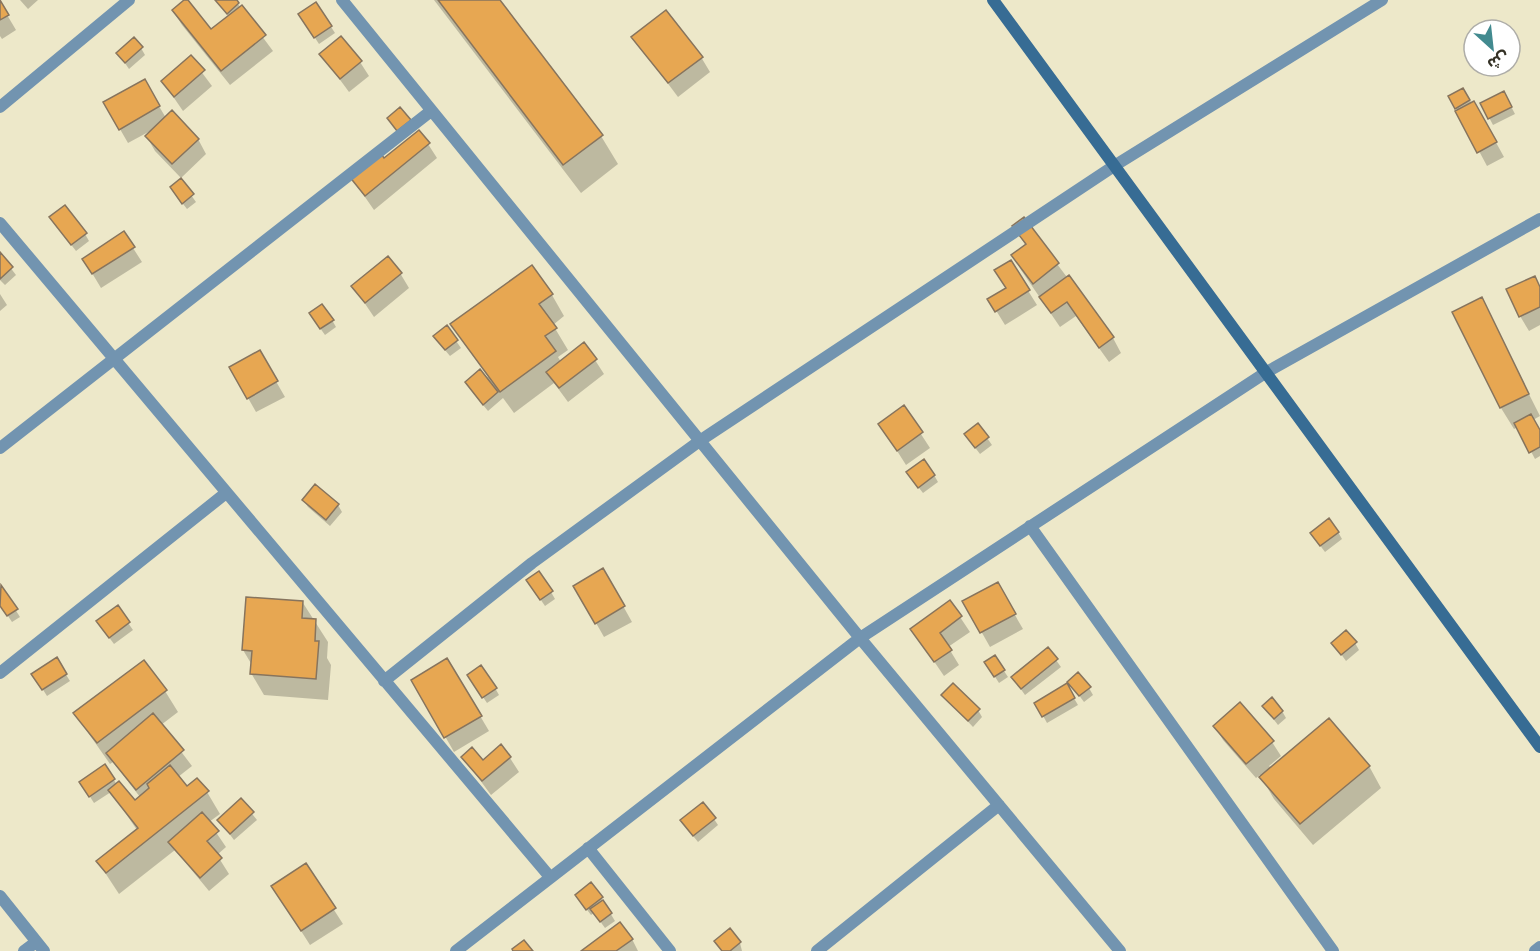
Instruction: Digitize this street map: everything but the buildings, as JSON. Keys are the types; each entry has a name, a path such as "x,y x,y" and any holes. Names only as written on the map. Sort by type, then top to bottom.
{"main road":[{"path":"993,0 1540,747"}],"street":[{"path":"0,107 129,0"},
{"path":"342,0 860,638 1120,951"},
{"path":"384,681 532,562 700,440 1114,166 1382,0"},
{"path":"0,448 431,111"},
{"path":"456,951 860,638 1265,373 1540,219"},
{"path":"0,223 550,877"},
{"path":"0,673 226,493"},
{"path":"1030,526 1333,951"},
{"path":"817,951 999,805"},
{"path":"588,848 669,951"},
{"path":"0,896 40,946 24,951"},
{"path":"1535,951 1540,947"}]}
